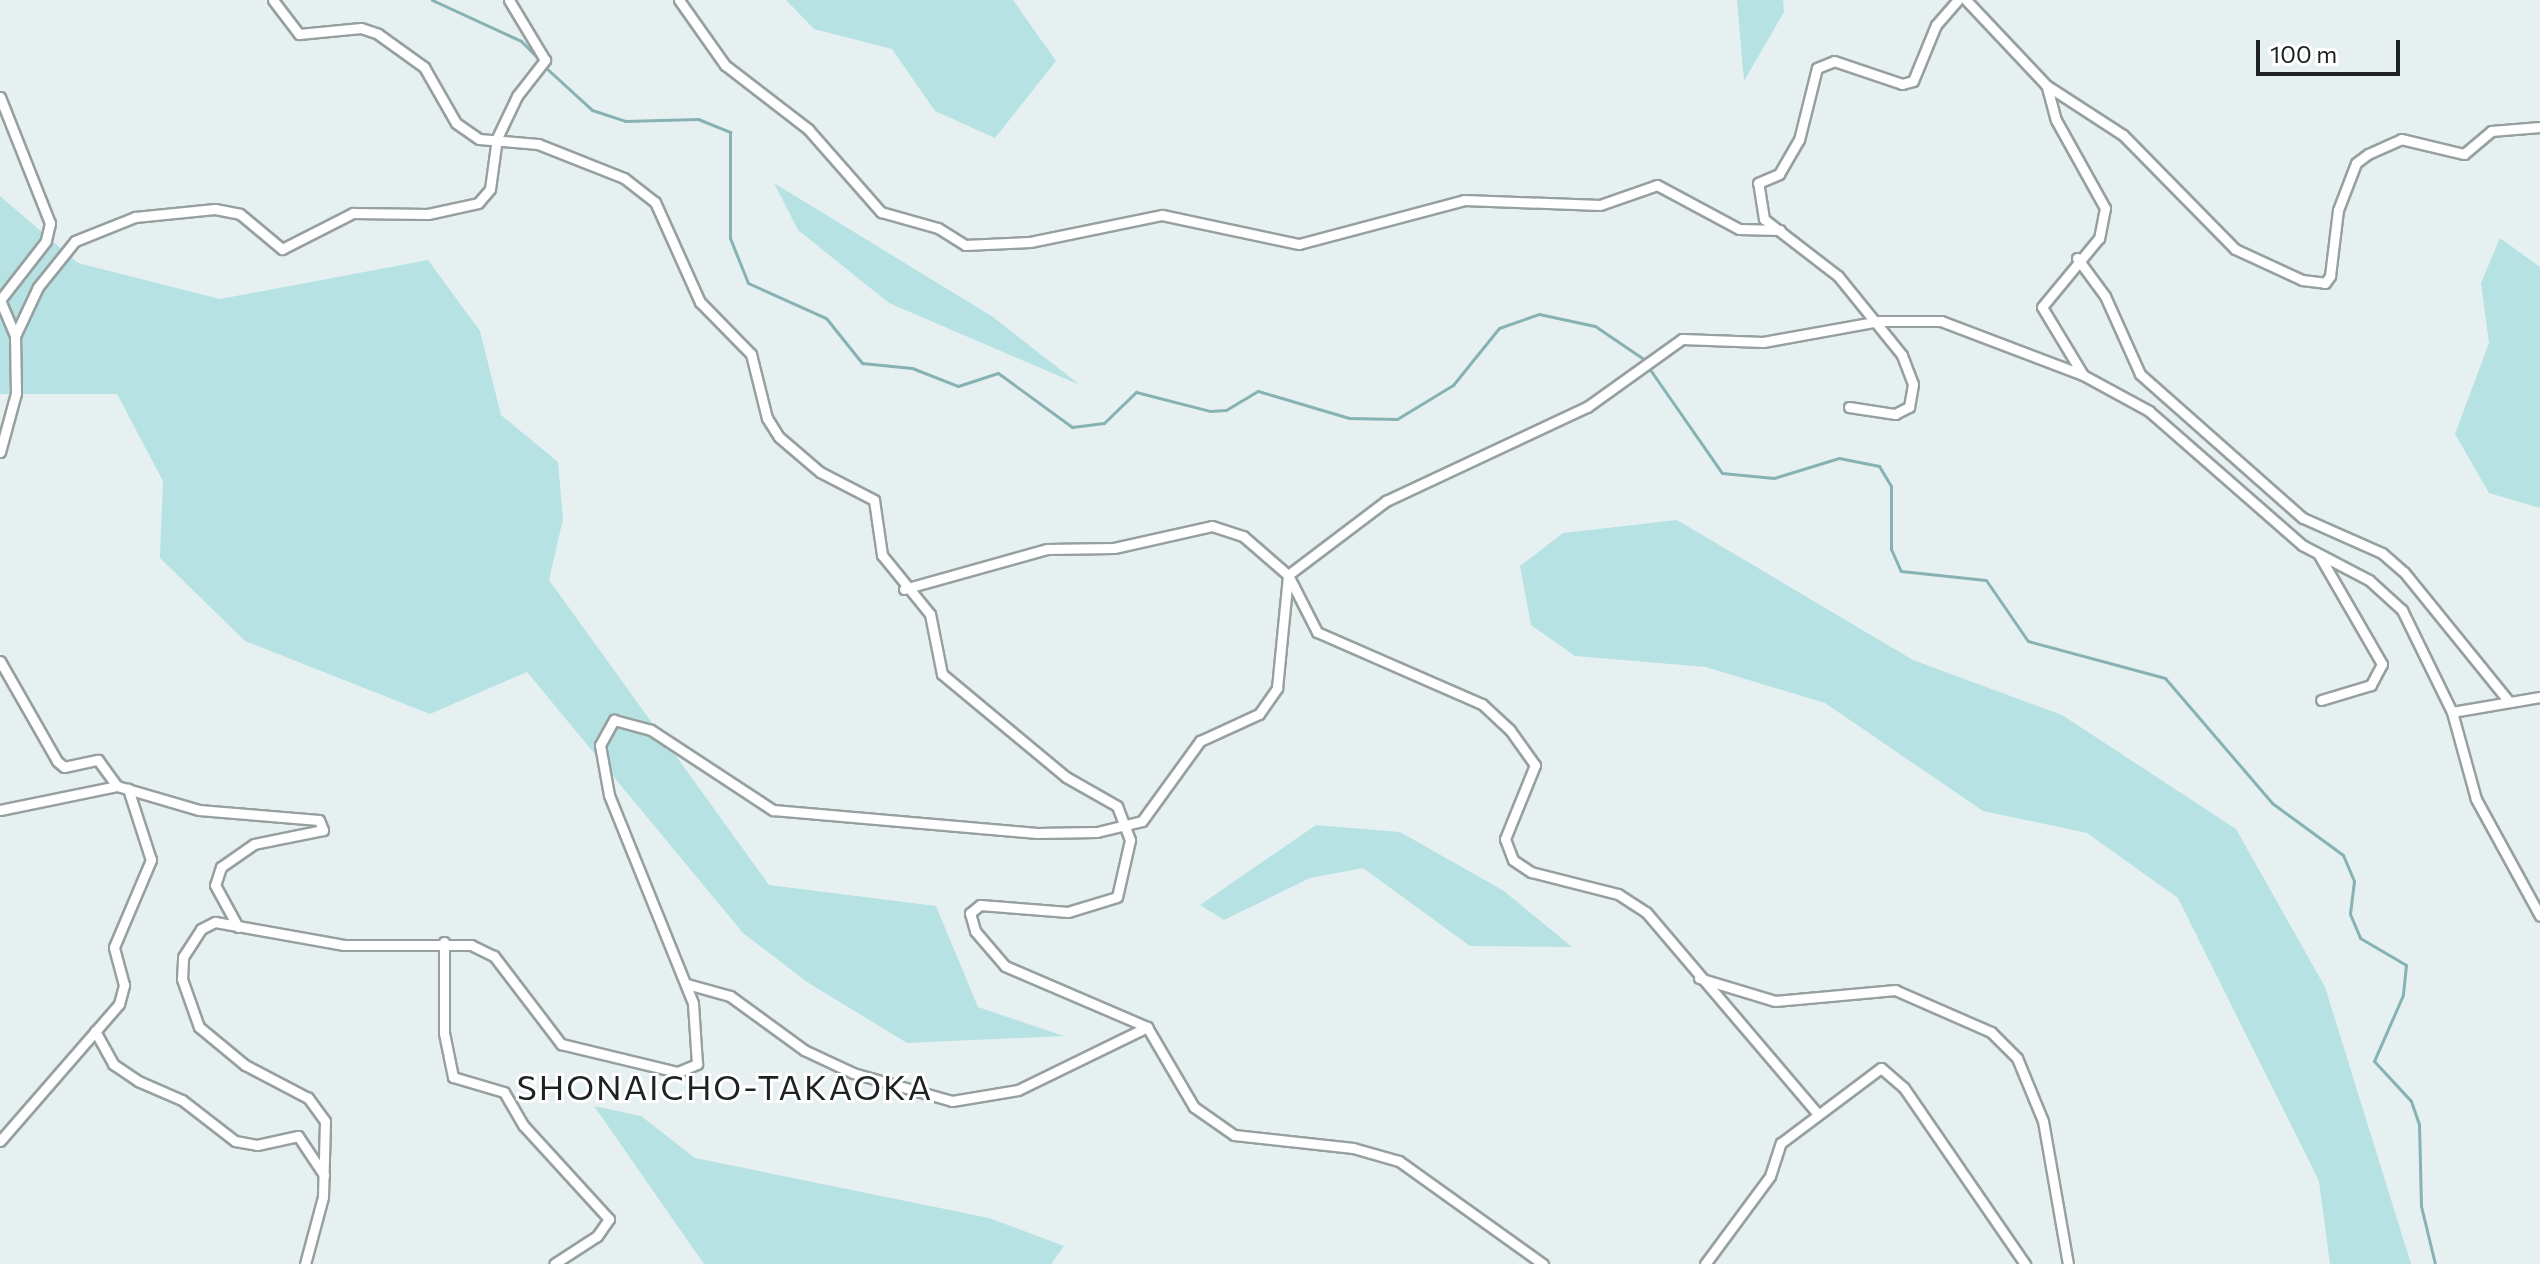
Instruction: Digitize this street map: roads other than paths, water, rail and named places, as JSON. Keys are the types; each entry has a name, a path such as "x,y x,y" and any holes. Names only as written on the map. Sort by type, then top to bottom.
{"street":[{"path":"273,0 299,34 361,28 378,34 424,67 456,123 479,139 497,138 596,165 655,202 700,302 751,354 767,418 820,472 874,500 882,555 904,589 930,614 942,674 1128,822"},
{"path":"15,336 60,256 102,227 215,209 240,214 282,249 353,213 428,214 478,203 490,189 497,138 545,60 509,0"},
{"path":"679,0 709,48 808,129 861,195 881,212 938,228 965,245 1030,242 1162,215 1299,244 1464,200 1600,205 1657,185 1739,229 1780,230"},
{"path":"1849,407 1895,414 1913,400 1902,355 1880,321 1838,276 1760,210 1758,183 1788,162 1817,68 1834,61 1902,84 1913,81 1936,25 1958,0"},
{"path":"1966,0 2046,85 2123,135 2235,249 2318,283 2330,276 2338,210 2356,163 2401,139 2464,154 2491,131 2540,127"},
{"path":"2046,85 2056,120 2105,208 2099,238 2077,258 2042,307 2083,375"},
{"path":"0,97 50,223 46,241 0,300 15,336 16,393 0,452"},
{"path":"2077,258 2105,296 2140,374 2303,518 2382,553 2404,572 2507,699"},
{"path":"305,1264 325,1176 319,1107 212,1043 186,1000 183,957 195,934 215,922 344,945 444,942 494,956 561,1044 652,1070 697,1064 687,984 609,795 600,745 614,720 651,730 773,810 1037,833 1097,832 1128,822 1155,807 1200,741 1259,714 1277,688 1288,575 1386,501 1587,407 1682,339 1763,342 1880,321 1941,321 2083,375 2149,411 2319,555 2369,580 2402,610 2452,712 2476,799 2540,916"},
{"path":"904,589 1047,549 1114,548 1212,526 1243,536 1288,575 1317,632 1482,704 1510,730 1535,765 1505,839 1513,860 1531,872 1618,894 1646,912 1699,978 1818,1114"},
{"path":"2319,555 2382,664 2371,685 2321,700"},
{"path":"0,661 57,761 64,767 98,760 122,787 151,860 114,947 124,985 119,1004 0,1141"},
{"path":"2452,712 2507,699 2540,697"},
{"path":"0,810 82,787 122,787 199,810 319,820 323,830 254,844 221,867 215,885 238,927"},
{"path":"1128,822 1122,886 1103,907 1043,913 980,905 969,920 1010,970 1055,982 1147,1027 1194,1107 1234,1135 1353,1148 1399,1161 1543,1264"},
{"path":"444,942 444,1033 453,1077 504,1092 524,1126 609,1219 597,1236 554,1264"},
{"path":"1699,978 1775,1001 1895,990 1991,1032 2017,1058 2043,1121 2068,1264"},
{"path":"687,984 730,996 804,1050 853,1073 952,1101 1018,1090 1147,1027"},
{"path":"95,1031 113,1064 182,1100 235,1141 257,1145 298,1136 325,1176"},
{"path":"1705,1264 1770,1176 1781,1143 1869,1072 1888,1070 2025,1264"}],"waterway":[{"path":"432,0 521,41 540,60"},
{"path":"544,66 592,110 625,121 698,119 730,132 730,238 748,283 826,318 862,363 912,368 958,386 998,373 1072,427 1104,423 1136,392 1210,411 1226,410 1258,391 1349,418 1397,419 1453,385 1499,328 1539,314 1595,326 1642,358 1722,473 1774,478 1839,458 1879,466 1891,486 1891,549 1901,571 1986,580 2028,641 2165,678 2272,803 2343,855 2354,881 2350,914 2360,938 2406,965 2403,995 2374,1061 2411,1101 2419,1124 2421,1206 2435,1264"}],"district":[{"name":"SHONAICHO-TAKAOKA","path":"725,1087"}]}
